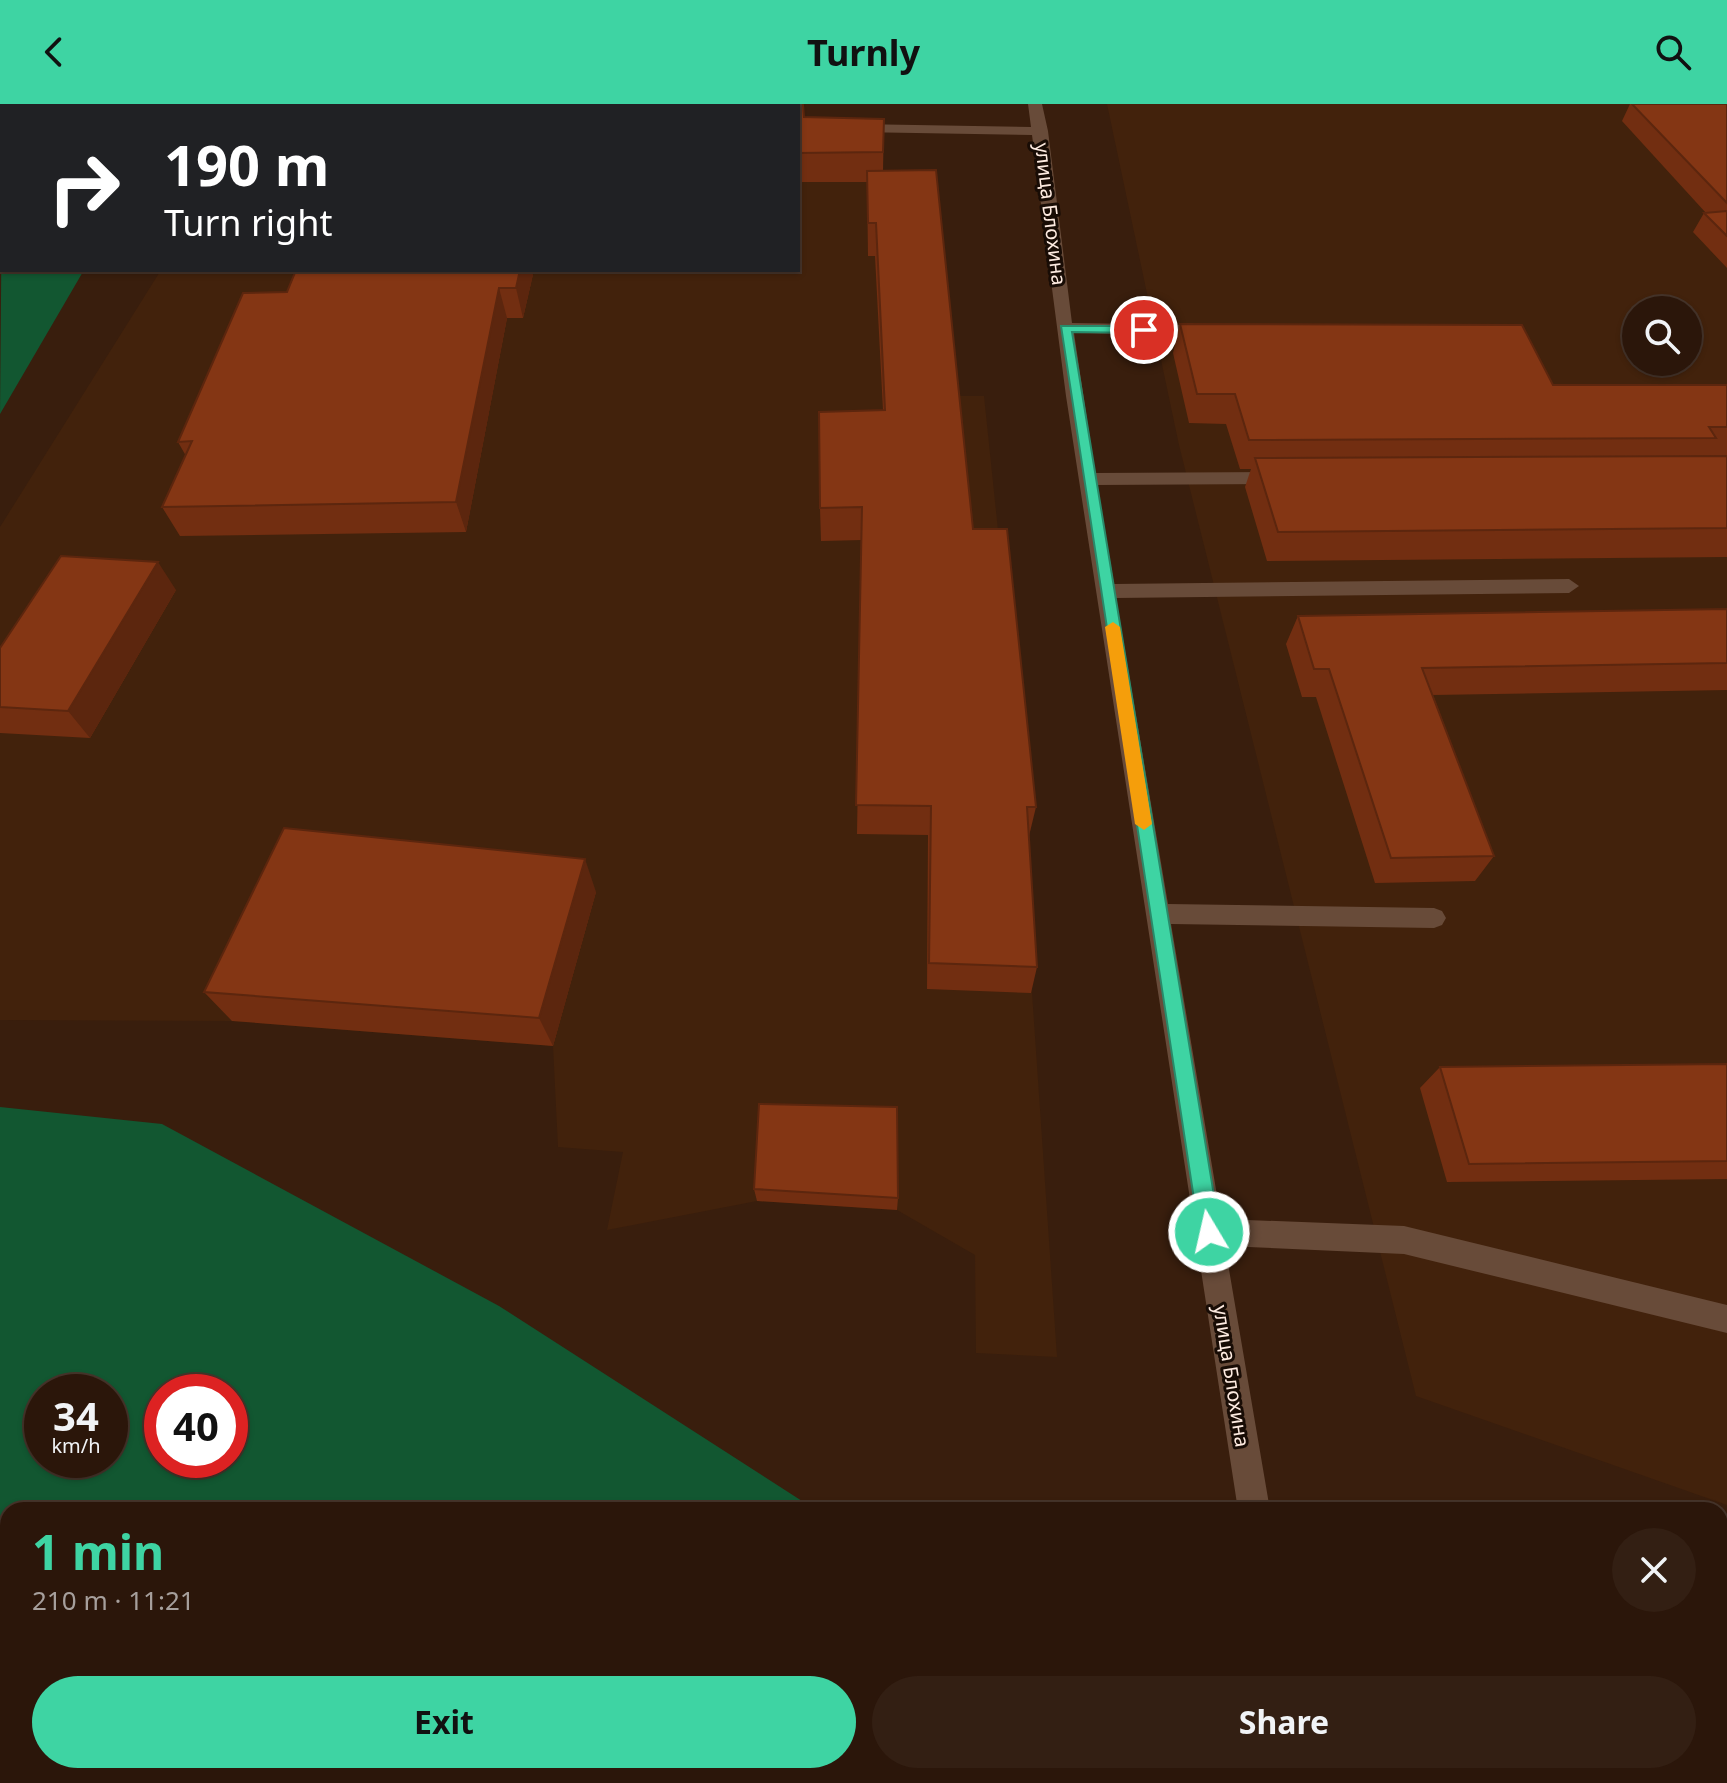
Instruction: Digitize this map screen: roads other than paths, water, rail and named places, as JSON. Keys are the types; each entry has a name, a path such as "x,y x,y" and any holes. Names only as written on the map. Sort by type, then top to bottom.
{"street":[{"name":"улица Блохина","path":"1035,104 1065,328 1253,1502"},
{"path":"800,127 1041,131"},
{"path":"1065,328 1197,330"},
{"path":"1089,479 1296,478"},
{"path":"1107,591 1569,586"},
{"path":"1158,914 1434,918"},
{"path":"1209,1232 1404,1240 1727,1319"}]}
